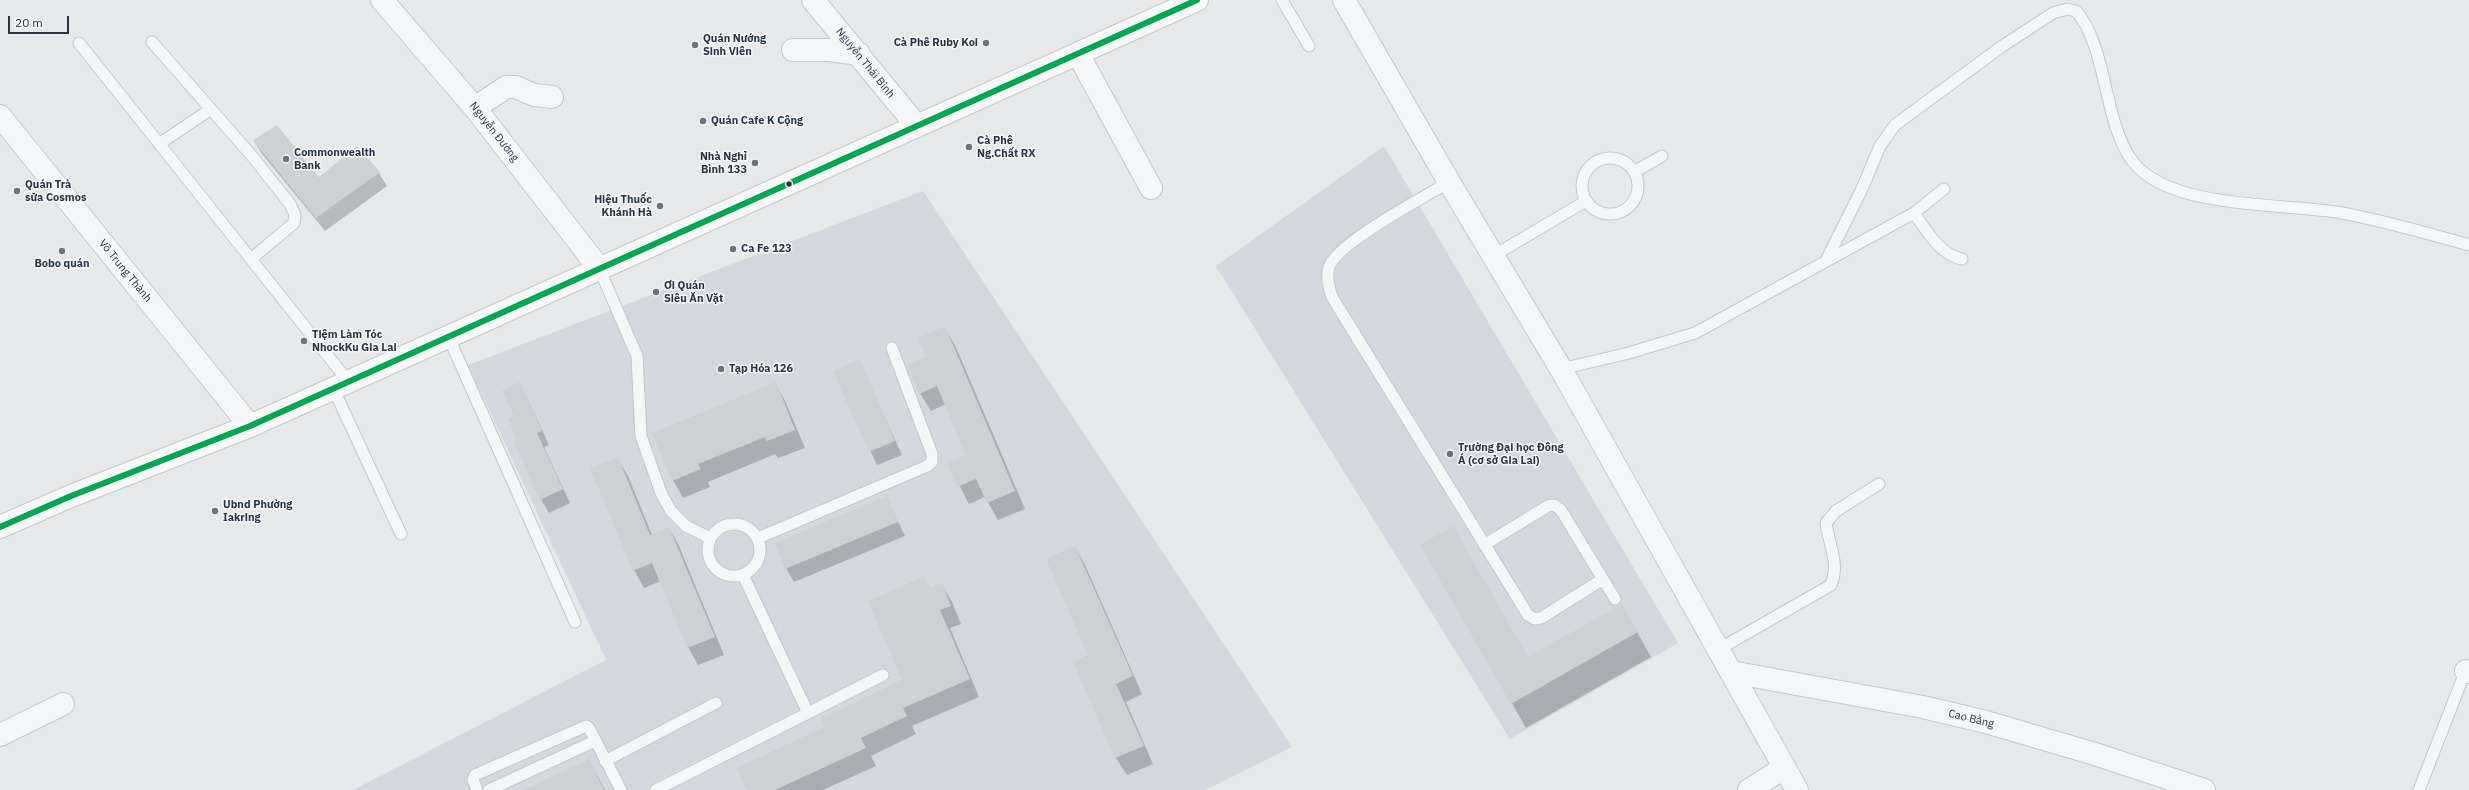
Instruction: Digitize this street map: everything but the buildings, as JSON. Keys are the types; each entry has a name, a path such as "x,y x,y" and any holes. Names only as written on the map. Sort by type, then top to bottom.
{"main road":[{"path":"0,527 71,496 250,426 1197,0"}],"street":[{"name":"Nguyễn Đường","path":"382,0 475,108 599,268"},
{"name":"Nguyễn Thái Bình","path":"813,0 917,126"},
{"path":"1344,0 1449,182 1561,369 1797,790"},
{"path":"793,50 829,50 859,54"},
{"path":"1078,54 1151,188"},
{"path":"475,108 506,87 516,87 534,95 552,97"},
{"name":"Võ Trung Thành","path":"0,116 250,426"},
{"name":"Cao Bằng","path":"1732,672 1923,707 1986,722 2095,754 2204,790"},
{"path":"0,735 63,704"},
{"path":"1749,790 1784,768"}],"lane":[{"path":"1282,0 1309,46"},
{"path":"1827,259 1861,192 1880,146 1895,125 2001,47 2053,13 2067,9 2076,11 2088,31 2123,146 2134,163 2164,185 2212,199 2342,213 2469,245"},
{"path":"152,42 252,156 290,204 295,215 294,223 252,259"},
{"path":"80,43 252,259 341,385 401,534"},
{"path":"159,144 211,109"},
{"path":"1634,172 1662,156"},
{"path":"1606,158 1617,159 1627,164 1634,172 1638,183 1637,194 1632,203 1624,211 1614,214 1603,214 1593,209 1586,201 1582,190 1583,179 1587,170 1596,162 1606,158"},
{"path":"1449,182 1361,236 1338,254 1329,267 1327,282 1332,297 1528,615 1535,619 1540,618 1603,580"},
{"path":"1561,369 1629,353 1695,333 1827,259 1914,213 1944,189"},
{"path":"1493,256 1586,201"},
{"path":"1914,213 1929,234 1948,254 1962,258"},
{"path":"599,268 630,335 637,356 641,436 661,493 672,511 686,526 710,538"},
{"path":"448,336 575,622"},
{"path":"758,538 927,466 932,462 932,454 892,348"},
{"path":"1719,649 1831,585 1834,576 1834,556 1826,523 1836,511 1880,484"},
{"path":"1484,545 1548,506 1554,505 1561,510 1615,599"},
{"path":"728,524 740,524 751,529 758,538 761,550 758,561 751,571 743,575 728,576 718,571 710,561 707,550 710,538 723,526 728,524"},
{"path":"743,575 808,713"},
{"path":"2419,790 2468,669"},
{"path":"656,790 883,675"},
{"path":"605,761 716,703"},
{"path":"477,790 473,780 476,775 581,727 589,728 621,790"},
{"path":"489,790 595,741"}],"shaded area":[{"name":"Trường Đại học Đông Á (cơ sở Gia Lai)","path":"1384,146 1678,643 1510,739 1216,266"},
{"path":"923,191 1292,747 1205,790 353,790 606,660 468,365"}],"transit line":[{"path":"0,527 71,496 250,426 1197,0"}],"place":[{"name":"Cà Phê Ruby Koi","path":"986,43"},
{"name":"Quán Nướng Sinh Viên","path":"695,45"},
{"name":"Quán Cafe K Cộng","path":"703,121"},
{"name":"Cà Phê Ng.Chất RX","path":"969,147"},
{"name":"Commonwealth Bank","path":"286,159"},
{"name":"Nhà Nghỉ Bình 133","path":"755,163"},
{"name":"Quán Trà sữa Cosmos","path":"17,191"},
{"name":"Hiệu Thuốc Khánh Hà","path":"660,206"},
{"name":"Ca Fe 123","path":"733,249"},
{"name":"Bobo quán","path":"62,251"},
{"name":"Ơi Quán Siêu Ăn Vặt","path":"656,292"},
{"name":"Tiệm Làm Tóc NhockKu Gia Lai","path":"304,341"},
{"name":"Tạp Hóa 126","path":"721,369"},
{"name":"Trường Đại học Đông Á (cơ sở Gia Lai)","path":"1450,454"},
{"name":"Ubnd Phường Iakring","path":"215,511"}]}
